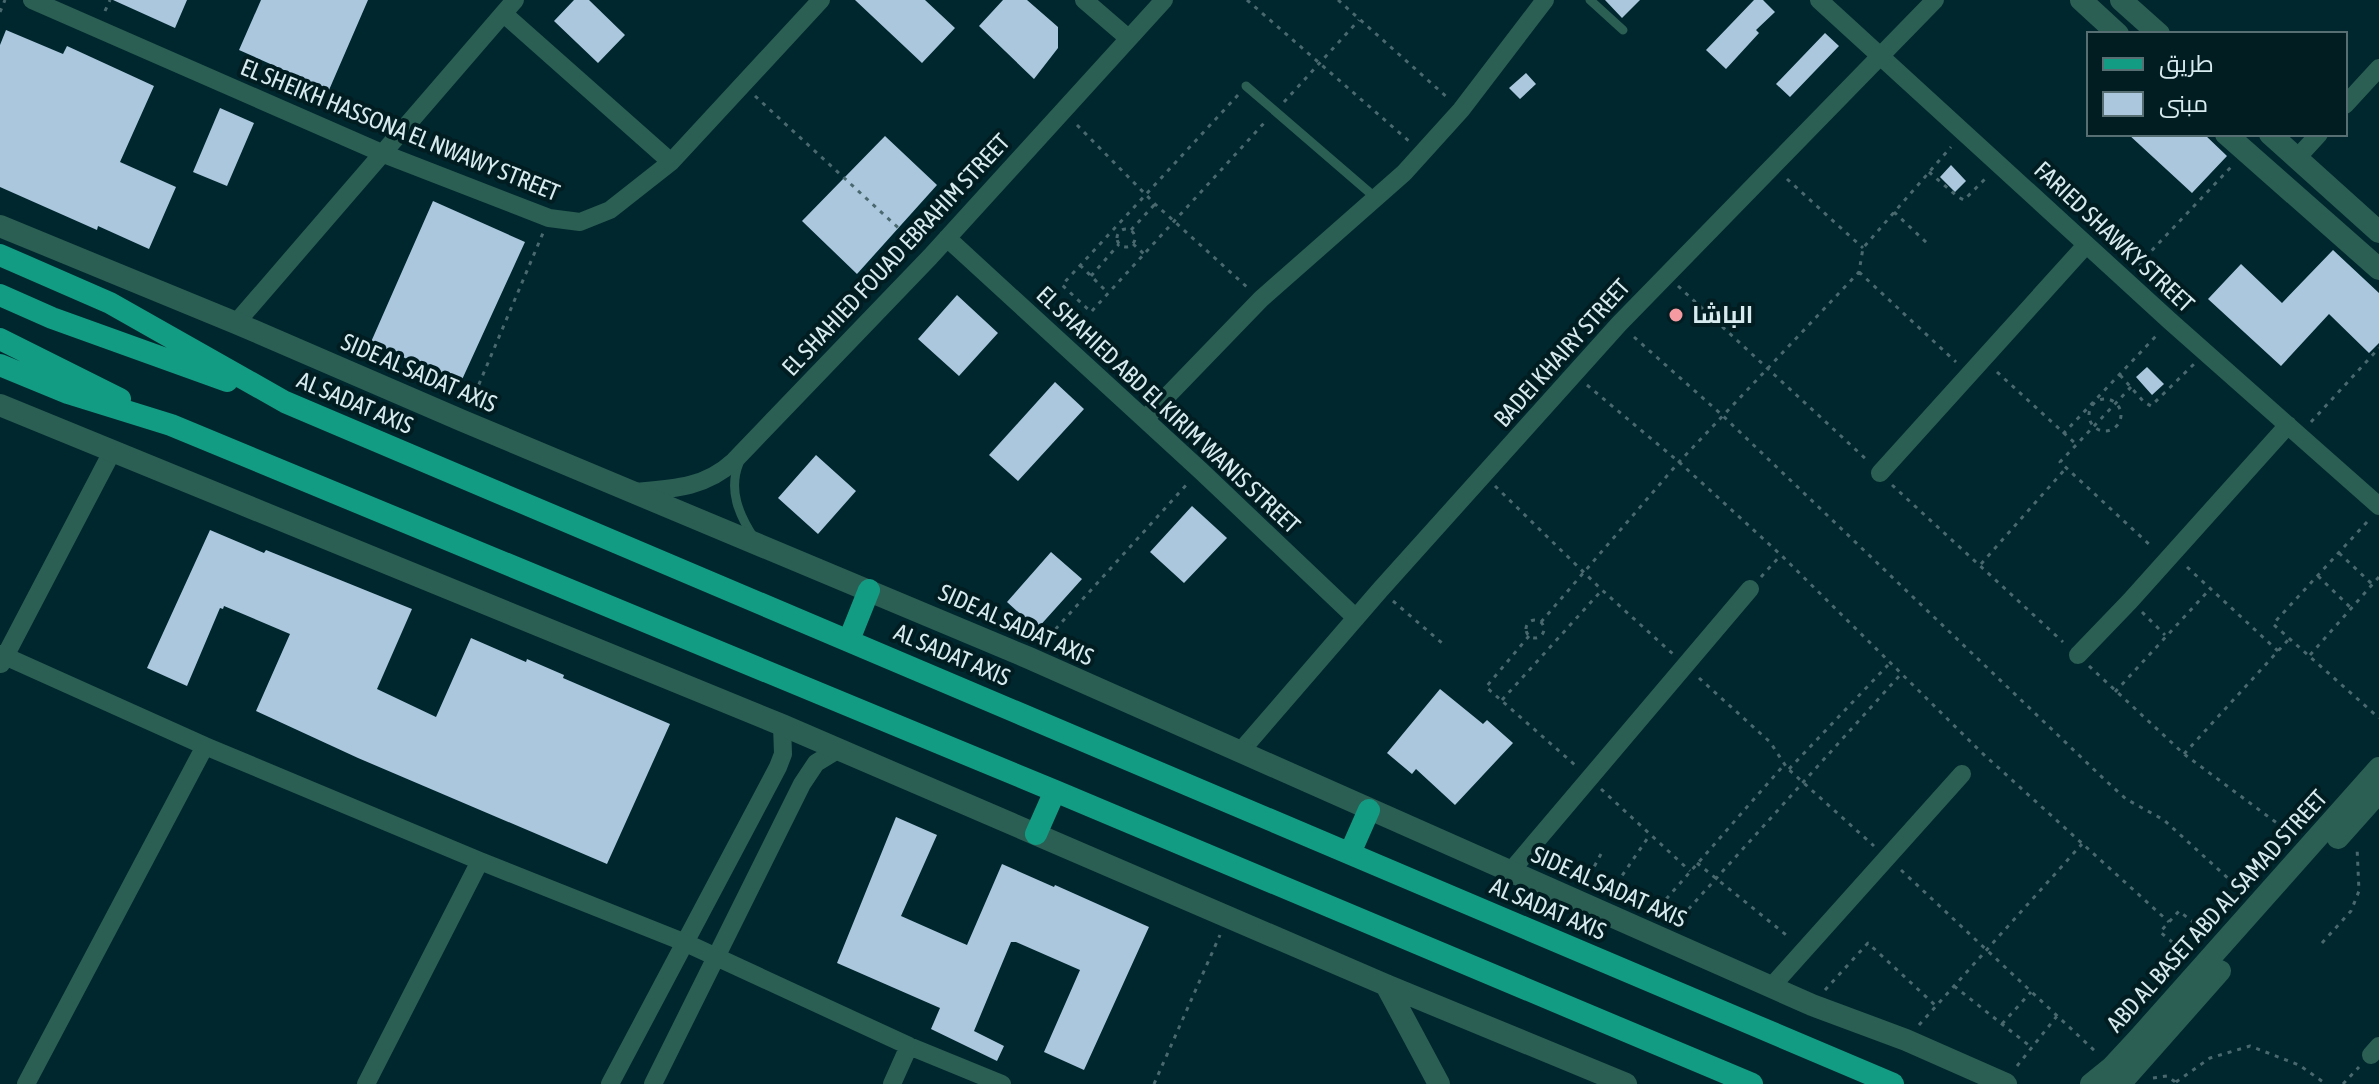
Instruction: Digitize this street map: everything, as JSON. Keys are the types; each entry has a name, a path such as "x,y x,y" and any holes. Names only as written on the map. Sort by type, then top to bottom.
{"main road":[{"name":"AL SADAT AXIS","path":"0,255 121,308 285,402 1893,1084"},
{"path":"0,295 52,318 285,402"},
{"path":"0,339 171,425 1752,1084"},
{"path":"0,365 68,393 171,425"},
{"path":"849,640 869,590"},
{"path":"1036,834 1055,791"},
{"path":"1350,853 1369,810"}],"street":[{"name":"EL SHEIKH HASSONA EL NWAWY STREET","path":"32,0 384,154 549,218 580,222 610,210 671,162 821,0"},
{"path":"1084,0 1127,37"},
{"name":"EL SHAHIED FOUAD EBRAHIM STREET","path":"634,492 699,484 715,477 743,452 930,257 1127,37 1164,0"},
{"path":"1145,419 1261,299 1377,199 1422,153 1461,110 1545,0"},
{"name":"FARIED SHAWKY STREET","path":"1819,0 2124,280 2294,430 2374,513"},
{"name":"BADEI KHAIRY STREET","path":"1240,752 1380,590 1619,324 1935,0"},
{"path":"2081,0 2116,32"},
{"path":"2121,0 2157,32"},
{"path":"236,323 509,7 671,162"},
{"path":"2347,103 2379,68"},
{"path":"2228,136 2379,269"},
{"path":"2272,136 2379,232"},
{"path":"2297,158 2317,136"},
{"name":"SIDE AL SADAT AXIS","path":"0,226 1029,658 1812,1005 1906,1040 2005,1084"},
{"name":"EL SHAHIED ABD EL KIRIM WANIS STREET","path":"947,238 1356,618"},
{"path":"1880,473 2086,245"},
{"path":"0,405 782,725 1386,985 1626,1084"},
{"path":"2078,655 2294,430"},
{"path":"113,450 2,659 480,861 686,943 909,1046 1002,1084"},
{"path":"1510,872 1750,589"},
{"path":"610,1084 778,767 783,754 782,725"},
{"path":"26,1084 205,746"},
{"path":"653,1084 808,773 816,763 839,749"},
{"name":"ABD AL BASET ABD AL SAMAD STREET","path":"2116,1075 2204,967 2379,768"},
{"path":"1771,987 1962,774"},
{"name":"ABD AL BASET ABD AL SAMAD STREET","path":"2091,1084 2116,1075 2379,792"},
{"path":"366,1084 480,861"},
{"path":"1386,985 1439,1084"},
{"path":"892,1084 909,1046"}],"lane":[{"path":"1590,0 1623,30"},
{"path":"1246,86 1377,199"},
{"path":"743,452 736,468 734,491 742,519 757,543"}],"path":[{"path":"0,12 5,0"},
{"path":"1247,0 1422,153"},
{"path":"1338,0 1461,110"},
{"path":"1246,86 1146,194 1118,229 1062,285 1091,312 1359,20"},
{"path":"743,85 930,257"},
{"path":"1063,111 1155,204 1261,299"},
{"path":"1541,622 1679,462 1859,272 1863,248 1963,132"},
{"path":"2124,280 2245,152"},
{"path":"1929,172 1964,200 1999,163"},
{"path":"1773,166 1863,248"},
{"path":"1131,230 1155,204"},
{"path":"1894,212 1929,245"},
{"path":"463,421 549,218"},
{"path":"1118,229 1131,230"},
{"path":"1118,229 1119,244 1126,247 1133,244"},
{"path":"1131,230 1135,237 1133,244"},
{"path":"1091,276 1119,244"},
{"path":"1133,244 1144,254"},
{"path":"1080,265 1108,293"},
{"path":"1859,272 1969,374"},
{"path":"1667,275 2184,754 2310,848"},
{"path":"2063,434 2170,321"},
{"path":"1619,324 1722,415 2105,780 2126,799 2164,820 2259,906"},
{"path":"2294,430 2379,348"},
{"path":"2120,375 2151,406 2206,353"},
{"path":"1982,358 2077,445"},
{"path":"1574,373 1679,462 1781,555 1981,752 2169,922"},
{"path":"2131,387 2060,462 2278,651"},
{"path":"2104,399 2115,403 2120,412 2115,427 2104,430 2094,426 2089,415 2093,404 2104,399"},
{"path":"1980,565 2066,468"},
{"path":"1029,658 1200,470"},
{"path":"1484,475 1602,590 1770,742 1784,765 1887,857 2116,1075"},
{"path":"2374,513 2273,624 2379,718"},
{"path":"2339,553 2372,584"},
{"path":"1750,589 1781,555"},
{"path":"2318,576 2351,608"},
{"path":"2308,656 2379,577"},
{"path":"2115,692 2210,589"},
{"path":"1380,590 1442,643"},
{"path":"1501,701 1602,590"},
{"path":"2130,601 2166,635"},
{"path":"1537,619 1544,625 1543,635 1539,638 1529,636 1528,623 1537,619"},
{"path":"1486,687 1529,636"},
{"path":"2184,754 2289,639"},
{"path":"1789,769 1890,664"},
{"path":"1662,939 1901,674"},
{"path":"1641,929 1784,765"},
{"path":"1598,910 1649,836"},
{"path":"2322,943 2351,911 2359,891 2356,849 2364,840"},
{"path":"1906,1040 2082,844"},
{"path":"1576,899 1602,852"},
{"path":"1697,863 1804,950"},
{"path":"2204,967 2160,932 2179,911 2222,946"},
{"path":"1154,1084 1228,917"},
{"path":"1812,1005 1868,943 1936,1006"},
{"path":"1954,986 2031,1047"},
{"path":"2002,1024 2031,992"},
{"path":"2005,1084 2057,1016"},
{"path":"2148,1083 2160,1076 2167,1076 2177,1083 2210,1058 2250,1046 2299,1065 2326,1084"},
{"path":"2343,1084 2375,1050"}],"building":[{"path":"113,0 187,0 175,28"},
{"path":"261,0 368,0 329,90 239,50"},
{"path":"574,0 589,0 625,35 598,63 554,21"},
{"path":"855,0 925,0 955,28 922,63"},
{"path":"1003,0 1027,0 1058,27 1058,48 1034,79 979,26"},
{"path":"1605,0 1640,0 1622,18"},
{"path":"1754,0 1763,0 1775,12 1756,30 1759,33 1726,69 1706,50"},
{"path":"6,30 63,54 67,46 154,86 120,162 176,187 149,249 98,226 97,230 0,187 0,45"},
{"path":"1825,33 1839,46 1790,97 1776,84"},
{"path":"1526,73 1536,84 1520,99 1509,88"},
{"path":"220,108 254,123 227,186 193,172"},
{"path":"885,136 937,185 857,274 802,221"},
{"path":"2130,136 2206,136 2227,156 2192,193"},
{"path":"1951,165 1966,181 1955,192 1940,177"},
{"path":"433,201 525,242 460,384 371,342"},
{"path":"2333,250 2379,293 2379,343 2369,353 2329,314 2281,366 2208,299 2241,264 2282,303"},
{"path":"957,295 998,333 959,376 918,339"},
{"path":"2147,367 2164,384 2152,395 2136,377"},
{"path":"1055,382 1084,409 1018,481 989,455"},
{"path":"816,455 856,491 818,534 778,498"},
{"path":"1192,506 1227,538 1184,583 1150,552"},
{"path":"210,530 412,609 377,689 436,717 471,638 526,662 527,659 564,675 563,678 670,724 607,864 256,711 290,634 224,606 220,608 187,686 147,668"},
{"path":"1051,552 1082,579 1037,629 1007,602"},
{"path":"1440,689 1483,724 1487,720 1513,743 1455,805 1416,769 1412,774 1387,753"},
{"path":"896,817 937,835 901,916 953,939 967,945 1002,864 1149,927 1084,1070 1044,1052 1080,970 1016,942 1011,942 974,1031 1004,1046 997,1061 931,1029 940,1008 837,963"}],"place":[{"name":"الباشا","path":"1676,315"}]}
